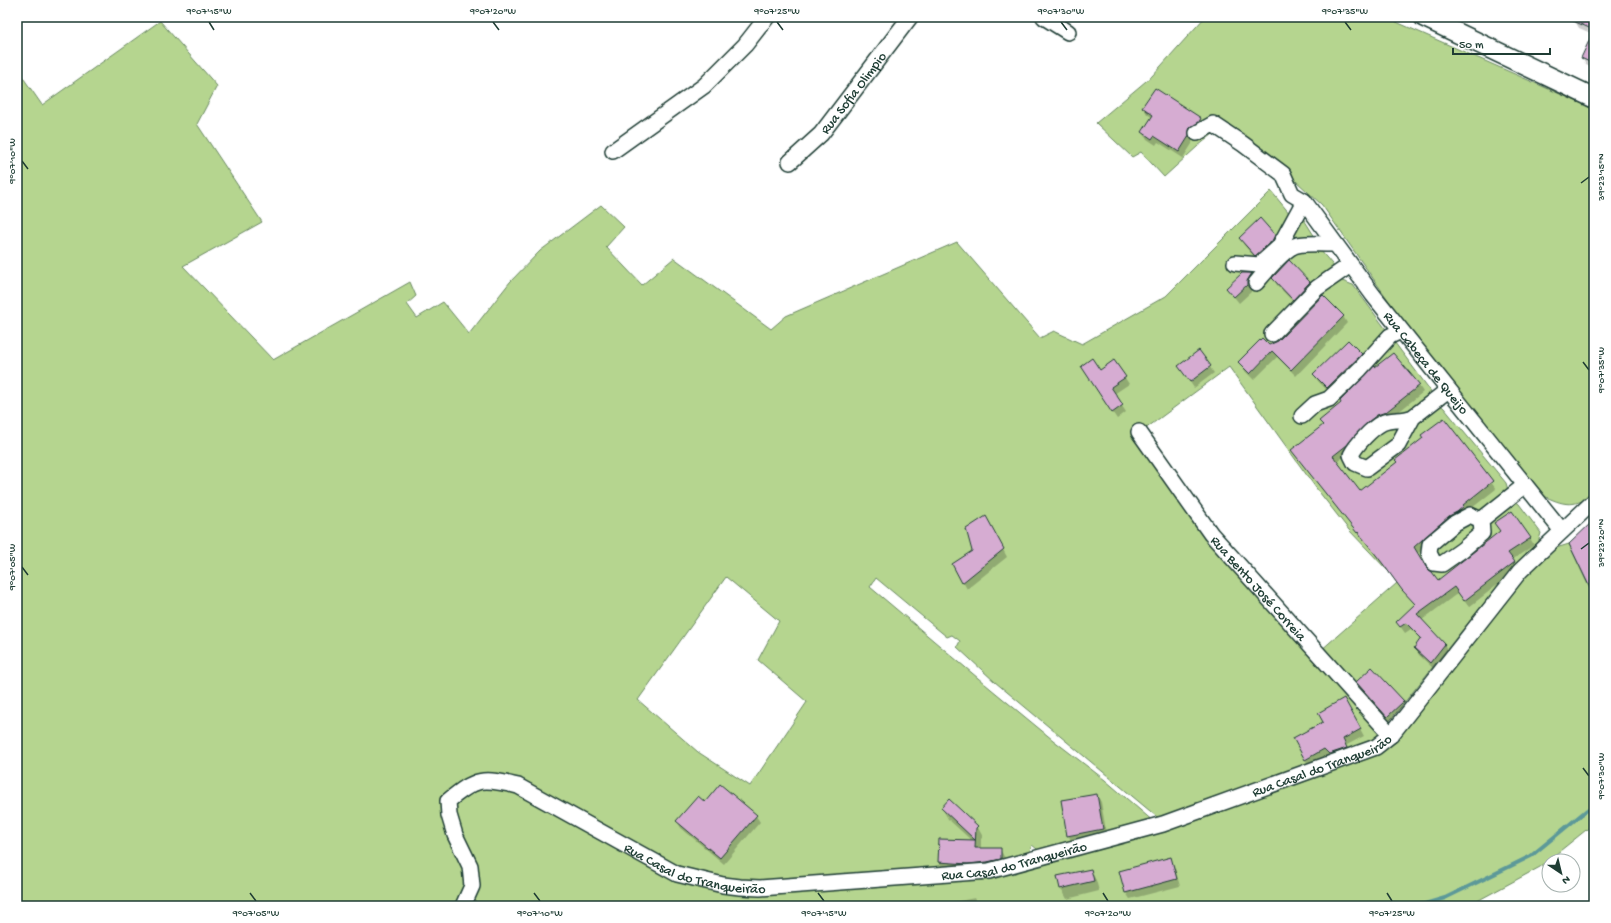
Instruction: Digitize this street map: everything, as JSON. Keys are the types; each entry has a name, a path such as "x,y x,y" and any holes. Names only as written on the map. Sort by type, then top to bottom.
{"main road":[{"path":"1424,17 1594,98"}],"street":[{"path":"613,151 704,86 746,45 767,17"},
{"name":"Rua Sofia Olimpio","path":"790,162 821,134 910,17"},
{"path":"1044,17 1068,32"},
{"name":"Rua Cabeça de Queijo","path":"1197,133 1213,124 1283,174 1298,198 1401,331 1562,531"},
{"path":"1235,263 1259,265 1279,247 1298,198"},
{"path":"1256,283 1273,264 1291,248 1297,245 1335,244"},
{"path":"1272,334 1317,288 1350,265"},
{"path":"1302,416 1315,404 1328,399 1360,369 1390,336 1401,331"},
{"path":"1413,416 1448,390"},
{"name":"Rua Bento José Correia","path":"1140,432 1211,534 1391,734"},
{"path":"1481,520 1524,485"},
{"name":"Rua Casal do Tranqueirão","path":"463,906 472,886 470,866 455,835 449,815 448,801 466,786 481,780 495,780 518,786 677,874 740,888 760,888 989,870 1163,824 1376,747 1391,734 1520,571 1594,501"}],"green space":[{"path":"1205,17 1385,17 1594,109 1594,494 1581,501 1570,504 1546,497 1409,330 1322,205 1270,157 1222,124 1213,134 1164,177 1141,152 1132,157 1096,123 1152,76"},
{"path":"160,21 217,86 197,124 262,222 183,266 273,360 410,282 416,296 407,304 417,318 443,302 469,334 510,282 540,251 601,205 624,227 606,247 642,285 674,258 771,329 786,316 957,242 1040,338 1054,331 1082,344 1166,296 1271,191 1290,214 1303,218 1320,245 1320,250 1332,264 1342,281 1353,285 1430,390 1435,400 1444,408 1506,483 1510,497 1519,504 1541,533 1538,543 1492,593 1388,723 1320,651 1397,583 1389,572 1349,530 1316,488 1229,367 1137,435 1382,732 1378,738 1303,769 1162,821 995,682 957,647 960,641 952,635 947,637 876,578 870,587 991,689 1105,780 1154,822 1042,853 1032,845 1028,856 1000,865 736,885 677,874 496,778 446,801 468,867 462,906 17,906 17,69 42,105","holes":["726,577 779,621 758,660 807,702 750,786 698,752 638,700"]},
{"path":"1569,544 1590,589 1594,587 1594,827 1591,826 1557,853 1541,853 1540,867 1468,906 464,906 473,886 451,816 458,795 495,781 723,890 966,877 1377,750 1543,552"}],"building":[{"path":"1564,17 1590,17 1594,19 1594,30"},
{"path":"1594,30 1594,64 1581,58"},
{"path":"1155,88 1201,118 1199,122 1190,128 1189,136 1179,152 1154,136 1152,139 1142,132 1153,115 1142,107"},
{"path":"1260,218 1275,235 1272,241 1255,256 1239,238"},
{"path":"1289,260 1310,282 1293,300 1272,278"},
{"path":"1242,273 1252,273 1247,281 1247,285 1234,297 1226,288"},
{"path":"1323,295 1344,316 1291,370 1272,351 1250,374 1238,362 1262,338 1269,345 1278,341"},
{"path":"1348,340 1362,354 1327,388 1313,374"},
{"path":"1199,350 1211,366 1190,382 1178,366"},
{"path":"1393,353 1420,385 1386,412 1377,415 1368,422 1347,445 1333,456 1360,491 1397,462 1395,460 1423,438 1421,435 1444,418 1493,481 1463,505 1464,506 1457,512 1449,516 1414,547 1426,567 1438,580 1500,531 1494,523 1512,511 1531,538 1508,553 1515,562 1464,601 1454,587 1417,614 1445,644 1430,663 1414,648 1421,638 1406,623 1400,627 1396,622 1415,604 1402,590 1358,532 1357,533 1291,450 1323,425 1319,421 1341,403 1340,401 1374,366 1375,367"},
{"path":"1092,358 1100,370 1114,360 1126,377 1111,387 1123,405 1112,413 1081,366"},
{"path":"986,516 1004,549 962,583 952,564 972,551 966,529"},
{"path":"1594,520 1594,596 1569,544"},
{"path":"1372,667 1404,701 1387,717 1356,682"},
{"path":"1344,698 1361,729 1343,739 1347,748 1329,754 1324,749 1305,760 1293,738 1323,722 1318,713"},
{"path":"720,784 757,815 720,858 676,821 698,796 705,802"},
{"path":"1097,794 1103,829 1067,836 1061,800"},
{"path":"949,799 978,826 976,828 975,848 1001,848 1001,859 968,864 938,862 939,839 975,840 941,808"},
{"path":"1171,857 1177,879 1125,893 1119,871"},
{"path":"1091,869 1094,881 1060,889 1057,876"}],"waterway":[{"path":"1418,906 1445,898 1531,856 1587,810 1594,811"}]}
